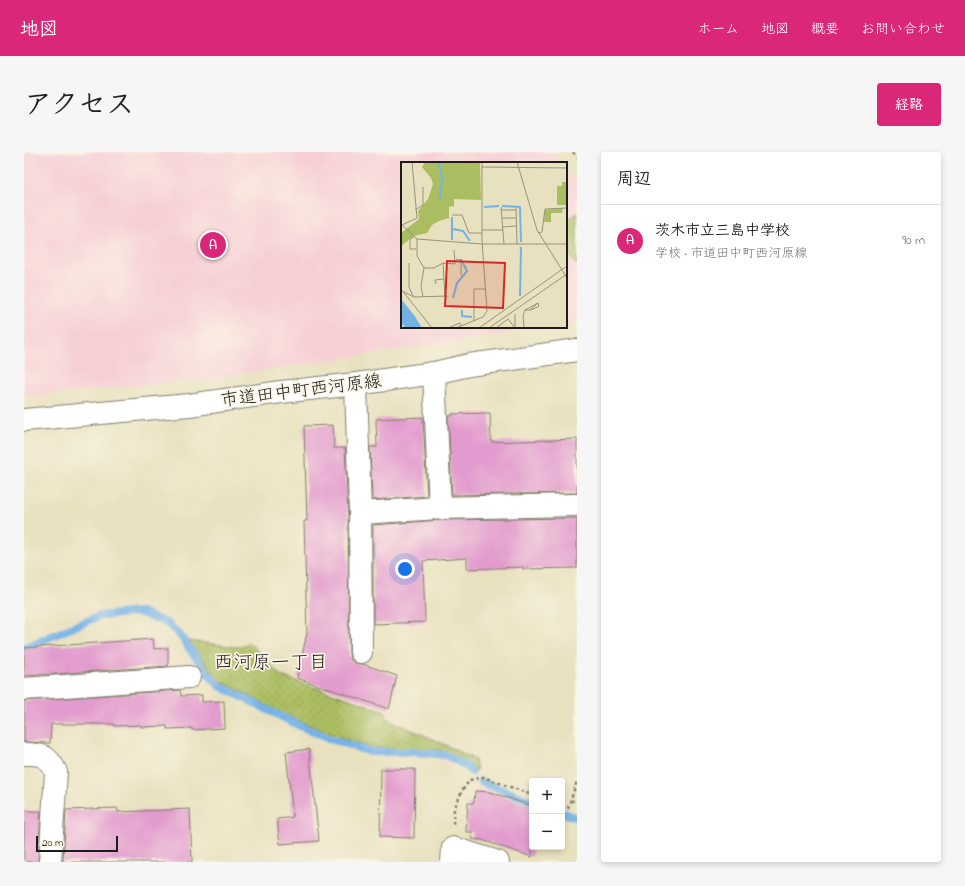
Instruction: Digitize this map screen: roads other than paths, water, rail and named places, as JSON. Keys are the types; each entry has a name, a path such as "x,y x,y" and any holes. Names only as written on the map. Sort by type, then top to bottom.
{"street":[{"name":"市道田中町西河原線","path":"24,420 190,405 281,392 356,384 434,373 470,364 577,350"},
{"path":"434,373 440,508"},
{"path":"356,384 360,513 361,652"},
{"path":"360,513 440,508 577,506"},
{"path":"24,689 190,677"},
{"path":"24,754 37,754 47,758 53,765 56,772 50,862"},
{"path":"453,855 498,862"}],"waterway":[{"path":"24,648 99,616 139,612 166,623 179,634 208,674 220,686 296,724 330,739 371,752 417,752 446,755 467,767 472,772"},
{"path":"481,782 529,800"},
{"path":"565,813 575,817"}],"place":[{"name":"茨木市立三島中学校","path":"213,245"}],"district":[{"name":"西河原一丁目","path":"271,661"}]}
